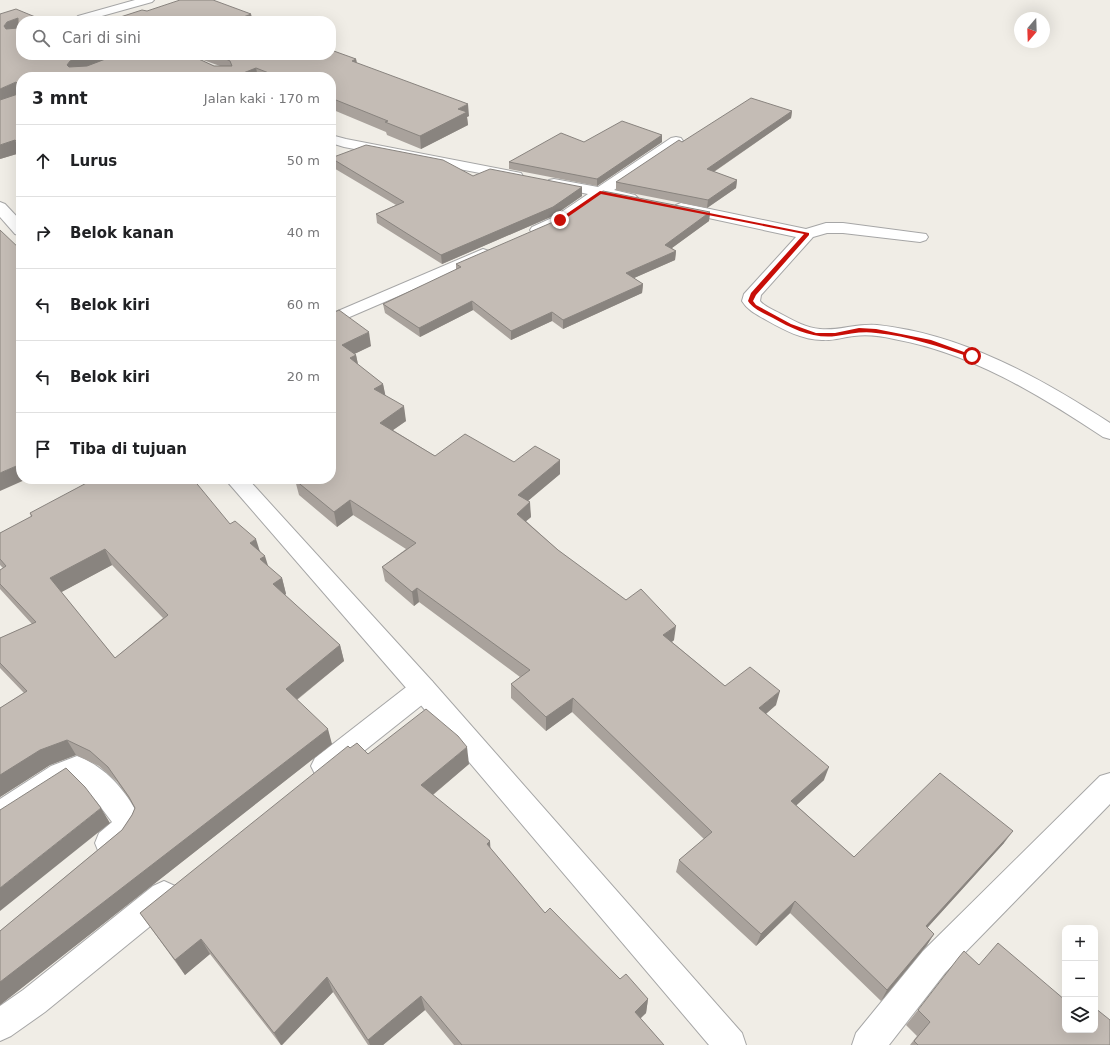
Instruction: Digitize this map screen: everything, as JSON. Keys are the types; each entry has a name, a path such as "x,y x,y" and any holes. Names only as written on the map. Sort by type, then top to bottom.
{"street":[{"path":"94,16 148,0"},
{"path":"526,236 560,220 676,140"},
{"path":"336,141 646,201"},
{"path":"669,206 807,234 826,228 843,228 920,237"},
{"path":"0,207 16,225"},
{"path":"807,234 753,294 751,301 754,306 789,325 816,334 835,334 859,330 876,331 929,341 972,356 1013,375 1068,405 1110,432"},
{"path":"336,318 498,248"},
{"path":"240,484 422,688 730,1045"},
{"path":"305,783 422,688"},
{"path":"0,814 73,769 77,768 85,772 120,809 128,823 126,828 120,834 90,859"},
{"path":"868,1045 934,962 1110,785"},
{"path":"0,1025 34,1001 181,882"}],"building":[{"path":"180,0 213,0 251,14 246,16 123,16 142,10 147,11"},
{"path":"16,9 33,16 16,16 16,19 7,22 4,26 6,29 16,28 16,60 72,60 67,65 69,67 87,66 103,60 201,60 214,66 232,66 228,60 336,60 336,52 356,59 352,61 468,104 458,109 467,112 420,136 336,100 336,72 266,72 256,68 246,72 16,72 16,82 0,89 0,14"},
{"path":"16,95 16,141 0,145 0,100"},
{"path":"751,98 792,111 707,169 737,180 708,200 616,182 679,140 682,142"},
{"path":"622,121 662,135 597,179 509,162 561,133 584,142"},
{"path":"366,145 443,160 473,176 490,169 582,187 553,207 441,255 376,214 404,202 336,161 336,156"},
{"path":"603,191 710,212 665,245 676,251 626,273 643,284 563,320 552,312 511,331 472,301 419,328 383,304 461,267 456,264 567,216"},
{"path":"0,230 16,245 16,466 0,473"},
{"path":"339,310 369,332 342,345 356,355 350,358 383,384 374,389 404,406 380,423 435,456 465,434 514,462 535,446 560,460 518,495 530,502 517,514 558,550 626,600 641,589 676,626 663,635 725,686 750,667 780,691 759,708 829,767 791,801 854,857 940,773 1013,831 926,926 934,934 887,990 795,901 761,934 679,860 712,832 573,698 546,717 511,684 530,670 417,588 412,592 382,567 416,543 350,500 334,512 300,484 336,484 336,312"},
{"path":"85,484 197,484 230,524 235,521 256,539 250,543 265,556 260,559 282,578 273,584 340,645 286,689 328,729 0,982 0,931 122,830 135,808 108,767 90,751 67,740 40,750 0,775 0,708 27,691 0,663 0,638 36,622 0,584 0,570 6,566 0,559 0,533 32,516 30,513","holes":["105,549 168,615 115,658 50,578"]},
{"path":"426,709 458,736 467,747 421,785 490,841 487,844 545,913 550,908 620,979 626,974 648,999 635,1012 664,1045 462,1045 421,996 368,1040 327,977 274,1033 201,939 175,960 140,913 348,746 350,748 357,743 368,754"},
{"path":"66,768 85,787 101,808 0,888 0,810"},
{"path":"998,943 1062,997 1062,1033 1098,1033 1098,1010 1110,1020 1110,1045 918,1045 914,1041 930,1022 918,1010 964,951 979,965"}],"route":[{"path":"560,220 600,192 807,234 762,286 753,294 751,301 754,306 789,325 816,334 825,335 859,330 876,331 929,341 972,356"}]}
